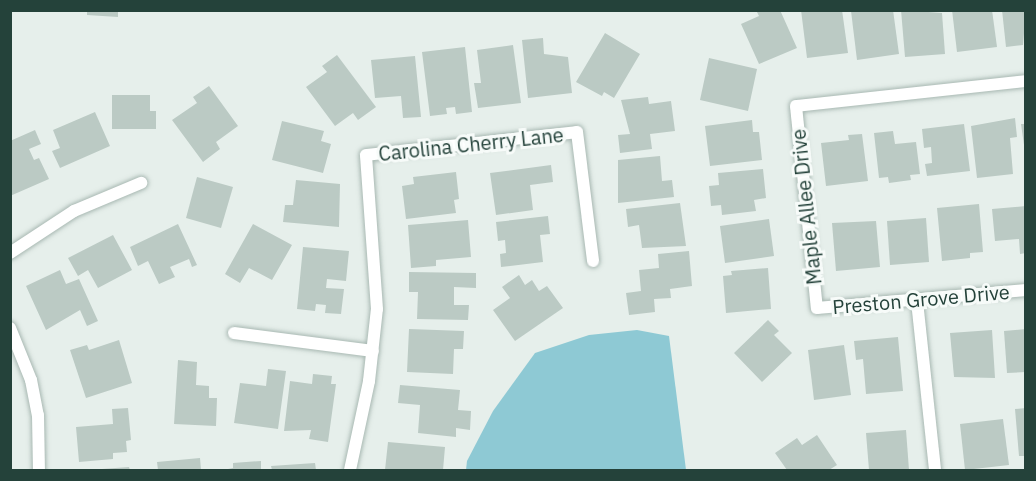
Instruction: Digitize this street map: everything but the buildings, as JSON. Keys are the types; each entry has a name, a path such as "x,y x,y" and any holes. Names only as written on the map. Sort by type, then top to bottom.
{"street":[{"name":"Maple Allee Drive","path":"816,308 796,106 1026,81"},
{"name":"Carolina Cherry Lane","path":"373,351 377,268 366,155 577,132 592,261"},
{"path":"10,253 74,211 141,183"},
{"name":"Preston Grove Drive","path":"816,308 1026,290"},
{"path":"917,301 935,471"},
{"path":"10,328 31,380 38,415 39,471"},
{"path":"234,333 373,351 350,471"}],"water":[{"path":"637,330 669,336 686,470 466,470 467,461 493,411 535,353 589,335"}]}
